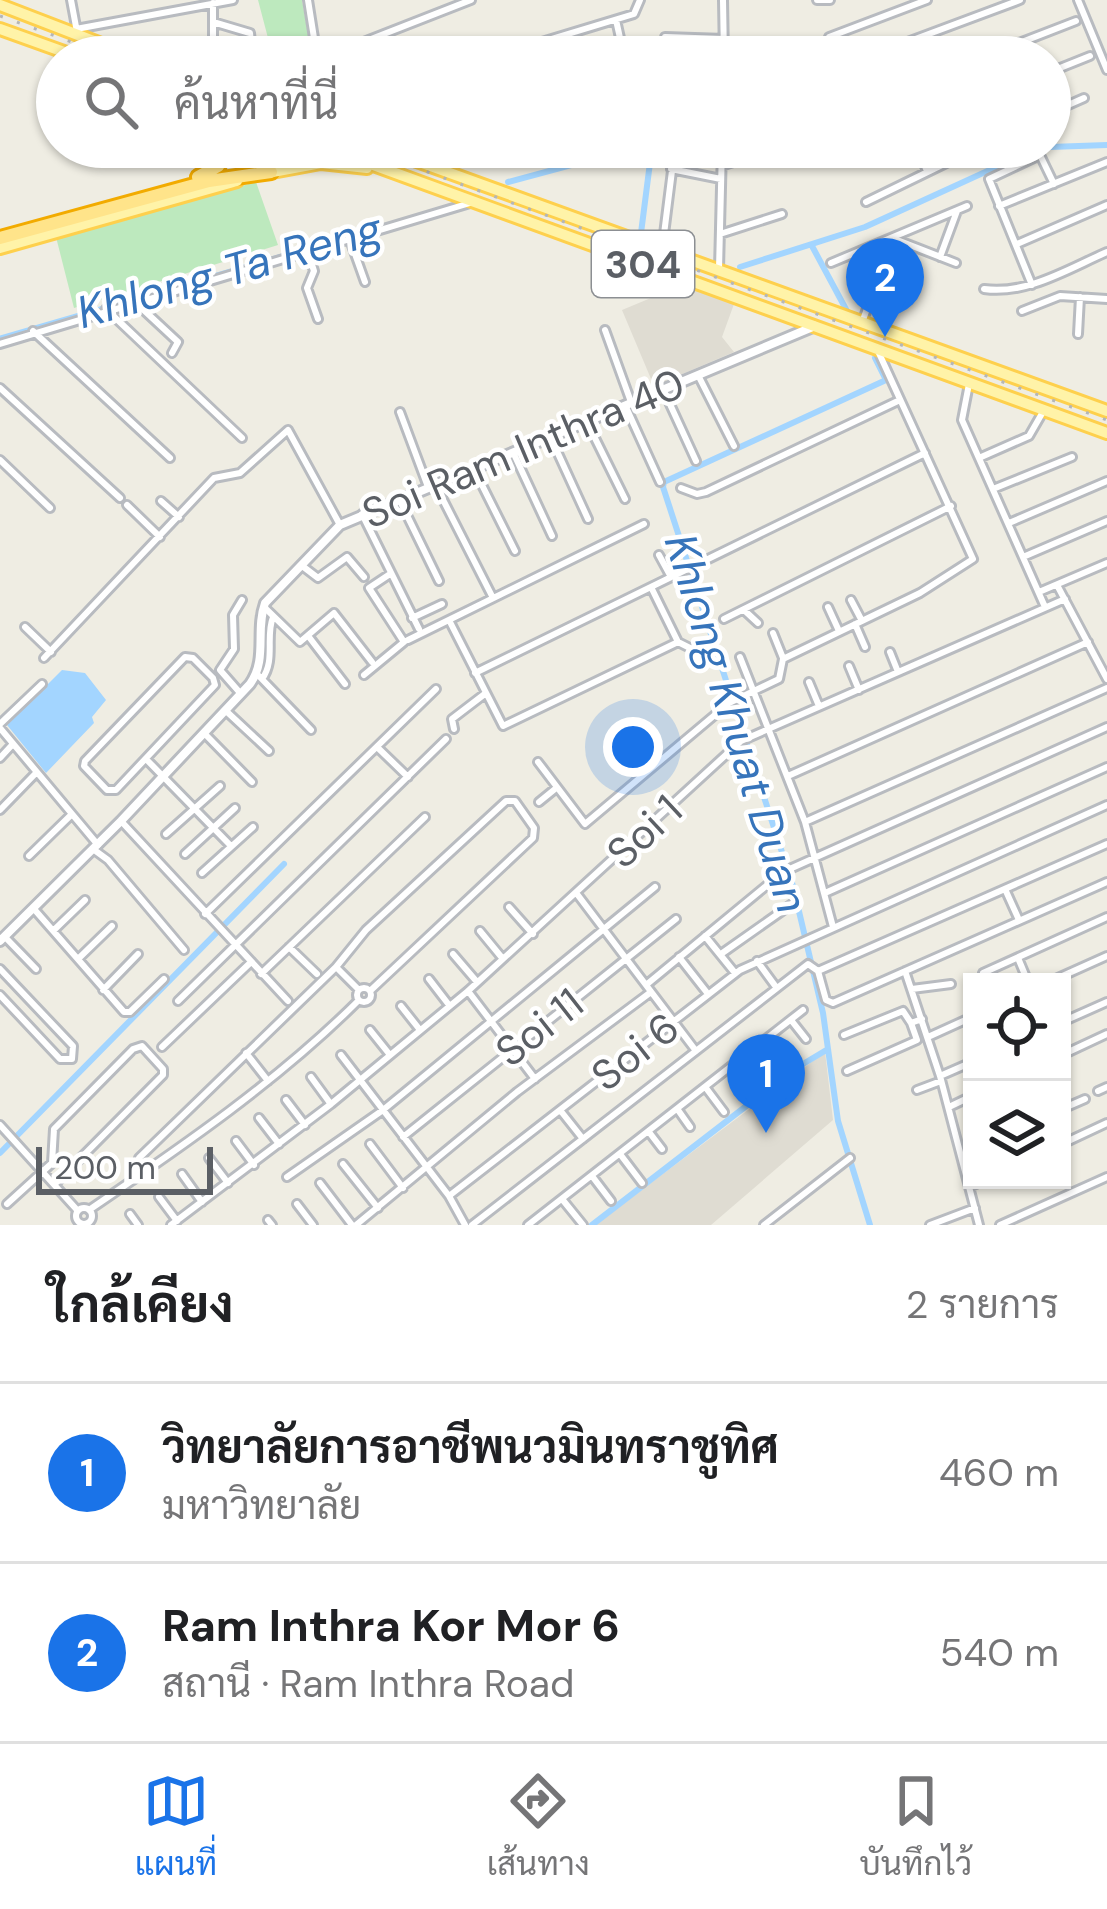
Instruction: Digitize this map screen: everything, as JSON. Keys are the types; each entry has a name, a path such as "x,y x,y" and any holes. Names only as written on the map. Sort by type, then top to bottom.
{"highway":[{"path":"0,235 215,168"},
{"path":"0,235 103,215 209,181 272,172"}],"main road":[{"path":"0,3 86,36"},
{"path":"0,29 36,42"},
{"path":"272,172 294,168"},
{"path":"354,168 399,175"},
{"name":"304","path":"380,168 1107,434"},
{"name":"304","path":"438,169 1107,411"},
{"path":"0,248 103,215"},
{"path":"816,326 830,312"}],"street":[{"path":"71,0 77,32 233,0"},
{"path":"376,36 471,0"},
{"path":"562,36 634,14 640,0"},
{"path":"723,0 724,36"},
{"path":"817,0 830,0"},
{"path":"833,36 927,0"},
{"path":"923,36 1020,0"},
{"path":"1078,0 1107,70"},
{"path":"310,1 317,36"},
{"path":"213,36 214,3"},
{"path":"616,20 620,36"},
{"path":"1042,36 1076,20"},
{"path":"213,22 250,36"},
{"path":"1071,63 1090,56"},
{"path":"1071,104 1084,98"},
{"path":"999,206 1107,163"},
{"path":"719,270 721,168"},
{"path":"925,168 927,172"},
{"path":"866,202 935,168"},
{"path":"1010,168 990,177 1032,285"},
{"path":"1048,168 1054,184"},
{"path":"662,250 671,169 721,179"},
{"path":"0,344 473,202"},
{"path":"1016,244 1107,205"},
{"path":"831,263 968,206"},
{"path":"940,257 956,211"},
{"path":"720,235 782,214"},
{"path":"892,238 956,263"},
{"path":"862,324 892,238"},
{"path":"350,239 364,282"},
{"path":"984,289 1032,285 1107,251"},
{"path":"308,252 314,263 308,288 318,319"},
{"path":"1022,311 1060,296 1107,299"},
{"path":"1078,334 1080,297"},
{"path":"134,302 178,342 172,353"},
{"path":"106,309 242,438"},
{"name":"Soi Ram Inthra 40","path":"264,607 340,525 816,326"},
{"path":"605,330 660,482"},
{"path":"33,331 170,458"},
{"path":"783,659 932,586 968,562 972,554 876,348"},
{"path":"698,375 734,446"},
{"path":"969,382 961,416 1045,608"},
{"path":"0,388 160,537"},
{"path":"663,389 696,461"},
{"path":"681,488 701,494 900,400"},
{"path":"979,458 1029,436 1044,410"},
{"path":"400,412 431,485 493,598"},
{"path":"586,421 625,499"},
{"path":"25,627 47,655 214,478 240,473 287,430 340,525"},
{"path":"550,436 588,519"},
{"path":"513,452 553,536"},
{"path":"475,673 925,453"},
{"path":"993,489 1072,457"},
{"path":"0,460 50,508"},
{"path":"473,468 515,551"},
{"path":"1009,524 1107,481"},
{"path":"399,499 440,580"},
{"path":"161,501 179,517"},
{"path":"724,619 951,506"},
{"path":"362,514 419,629"},
{"path":"1023,557 1107,521"},
{"path":"408,640 644,524"},
{"path":"659,555 670,577"},
{"path":"301,565 318,578 347,557 364,577"},
{"path":"1039,592 1107,563"},
{"path":"364,675 404,642 369,588 390,574"},
{"path":"1058,585 1107,679"},
{"path":"651,587 678,642 704,655"},
{"name":"Soi 1","path":"174,1223 305,1125 468,991 744,740 1065,599"},
{"path":"241,694 220,670 234,649 232,615 242,600"},
{"path":"851,600 865,647"},
{"path":"412,618 442,604"},
{"path":"264,607 300,642 334,613 372,662"},
{"path":"264,607 260,677 311,730"},
{"path":"828,607 839,632"},
{"path":"744,610 758,623"},
{"path":"36,969 2,938 260,677 270,662 273,617"},
{"path":"449,620 501,725 506,726 678,642"},
{"path":"816,629 822,641"},
{"path":"538,762 581,824 590,821 733,700 781,677 783,659 773,634"},
{"path":"309,637 345,684"},
{"path":"788,776 1088,642"},
{"path":"890,652 898,672"},
{"path":"740,656 805,822 833,926"},
{"path":"185,658 193,658 214,677 215,685 146,759 110,791 84,764 185,658"},
{"path":"849,666 859,690"},
{"path":"808,682 819,707"},
{"path":"42,684 0,726 184,950"},
{"path":"205,914 436,688"},
{"path":"805,822 1107,688"},
{"path":"454,729 452,719 485,693"},
{"path":"226,710 268,751"},
{"path":"320,1183 354,1225 648,988 783,872 1107,727"},
{"path":"204,733 252,782"},
{"path":"178,1001 446,739"},
{"path":"0,758 13,745"},
{"path":"377,747 408,777"},
{"path":"146,759 231,846"},
{"path":"825,893 1107,766"},
{"path":"0,810 36,773"},
{"path":"166,835 220,786"},
{"path":"539,802 556,788"},
{"path":"74,1218 133,1180 318,1041 359,995 370,991 533,838 534,828 514,801 506,801 366,930 336,967 139,1158 133,1180"},
{"name":"Soi 6","path":"449,1196 735,973 1107,805"},
{"path":"184,854 235,808"},
{"path":"29,856 72,814"},
{"path":"261,974 425,817"},
{"path":"121,821 288,1001"},
{"path":"627,826 637,837"},
{"path":"202,874 253,827"},
{"path":"818,970 1107,844"},
{"path":"341,1055 469,1225 808,964 818,970 826,1000 833,1003 1107,882"},
{"path":"287,1177 383,1110 655,887"},
{"path":"1005,889 1019,920"},
{"path":"578,894 696,1051"},
{"path":"54,930 85,900"},
{"path":"721,954 792,904"},
{"path":"31,907 128,1013 164,979"},
{"path":"509,907 533,934"},
{"path":"985,973 1107,916"},
{"name":"Soi 11","path":"404,1137 676,920"},
{"path":"78,959 112,926"},
{"path":"480,931 503,959"},
{"path":"705,936 735,973"},
{"path":"289,947 317,974"},
{"path":"103,990 137,954"},
{"path":"453,955 477,982"},
{"path":"1069,973 1107,956"},
{"path":"679,957 708,994"},
{"path":"1018,958 1024,973"},
{"path":"757,961 776,988"},
{"path":"162,1047 250,963"},
{"path":"336,967 359,995"},
{"path":"0,969 73,1046 72,1059 60,1059 0,995"},
{"path":"905,971 962,1152"},
{"path":"429,979 450,1006"},
{"path":"912,989 951,983"},
{"path":"468,991 535,1079"},
{"path":"1071,1018 1107,1002"},
{"path":"400,1006 420,1030"},
{"path":"533,1224 803,1010"},
{"path":"844,1035 903,1011 917,1040 847,1071"},
{"path":"911,1023 922,1019"},
{"path":"791,1020 806,1039"},
{"path":"928,1036 963,1021"},
{"path":"370,1030 390,1055"},
{"path":"1071,1050 1107,1034"},
{"path":"763,1043 782,1067"},
{"path":"7,1204 54,1157 54,1129 133,1048 142,1046 163,1075 56,1184"},
{"path":"246,1053 268,1081"},
{"path":"734,1066 755,1091"},
{"path":"916,1090 963,1067"},
{"path":"311,1077 331,1104"},
{"path":"706,1088 724,1112"},
{"path":"1071,1105 1085,1099"},
{"path":"286,1100 305,1125"},
{"path":"949,1107 963,1100"},
{"path":"560,1110 583,1139"},
{"path":"678,1110 690,1126"},
{"path":"259,1118 279,1145"},
{"path":"1071,1140 1107,1124"},
{"path":"0,1125 45,1170 74,1218 88,1222 89,1210"},
{"path":"649,1132 662,1149"},
{"path":"236,1141 254,1165"},
{"path":"370,1144 403,1188"},
{"path":"620,1154 642,1183"},
{"path":"209,1158 228,1183"},
{"path":"764,1225 850,1158"},
{"path":"343,1164 378,1208"},
{"path":"182,1174 202,1202"},
{"path":"592,1176 611,1201"},
{"path":"1000,1225 1107,1177"},
{"path":"970,1189 979,1225"},
{"path":"159,1197 174,1223"},
{"path":"562,1199 584,1225"},
{"path":"298,1204 314,1225"},
{"path":"931,1225 975,1208"},
{"path":"130,1214 139,1225"}],"shaded area":[{"path":"682,285 734,304 722,337 734,352 654,386 622,310"},
{"path":"825,1052 833,1120 711,1225 595,1225"}],"green space":[{"path":"258,0 302,0 308,36 267,36"},
{"path":"256,182 278,245 74,308 56,237"}],"water":[{"path":"62,670 85,673 106,700 92,717 94,723 46,773 7,725"}],"waterway":[{"name":"Khlong Ta Reng","path":"1071,146 1107,145"},
{"name":"Khlong Ta Reng","path":"508,182 560,168"},
{"name":"Khlong Ta Reng","path":"641,233 649,168"},
{"name":"Khlong Ta Reng","path":"740,267 865,227 994,168"},
{"name":"Khlong Ta Reng","path":"0,337 457,204"},
{"name":"Khlong Khuat Duan","path":"812,246 848,313"},
{"name":"Khlong Khuat Duan","path":"870,1225 838,1121 823,1013 793,886 663,487 664,482 886,380 875,358"},
{"path":"0,1153 284,864"},
{"path":"592,1225 793,1070 828,1049"}],"railway":[{"path":"0,16 55,36"},
{"path":"417,168 1107,420"}],"place":[{"name":"Ram Inthra Kor Mor 6","path":"885,337"},
{"name":"วิทยาลัยการอาชีพนวมินทราชูทิศ","path":"766,1133"}]}
